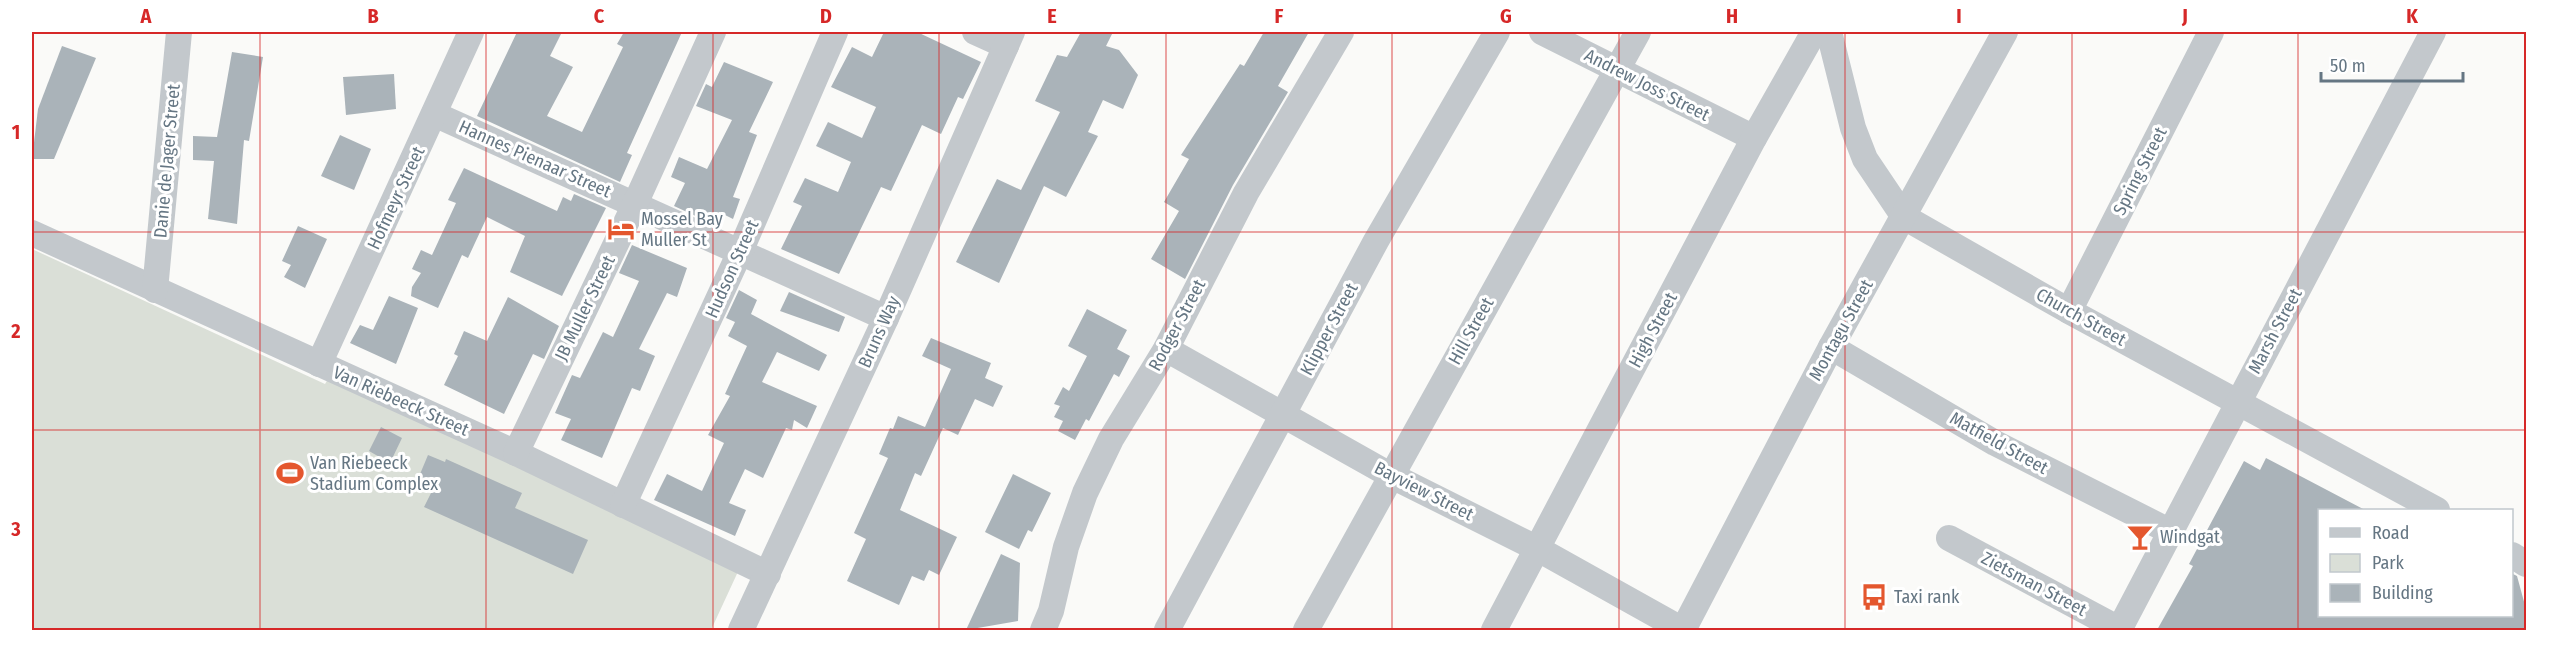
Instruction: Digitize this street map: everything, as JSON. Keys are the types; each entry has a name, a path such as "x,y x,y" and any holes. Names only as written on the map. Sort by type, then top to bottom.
{"street":[{"name":"Danie de Jager Street","path":"155,290 179,32"},
{"name":"Hofmeyr Street","path":"320,364 471,32"},
{"name":"JB Muller Street","path":"516,453 635,204 713,32"},
{"name":"Hudson Street","path":"623,505 740,252 835,32"},
{"path":"975,32 1009,39"},
{"name":"Rodger Street","path":"1043,630 1051,612 1066,547 1085,493 1111,438 1166,349 1246,192 1341,32"},
{"name":"Klipper Street","path":"1167,630 1376,241 1497,32"},
{"name":"Andrew Joss Street","path":"1542,32 1754,138"},
{"name":"Hill Street","path":"1306,630 1638,32"},
{"name":"High Street","path":"1494,630 1754,138 1814,32"},
{"name":"Church Street","path":"1829,32 1853,128 1865,159 1904,217 2069,311 2435,509"},
{"name":"Montagu Street","path":"1683,630 1831,346 2005,32"},
{"name":"Spring Street","path":"2069,311 2211,32"},
{"name":"Marsh Street","path":"2119,630 2433,32"},
{"name":"Bruns Way","path":"741,630 886,318 1009,39"},
{"name":"Hannes Pienaar Street","path":"434,114 886,318"},
{"name":"Van Riebeeck Street","path":"32,233 516,453 768,574"},
{"name":"Matfield Street","path":"1831,346 1995,443 2171,532"},
{"name":"Bayview Street","path":"1166,349 1390,476 1538,549 1683,630"},
{"name":"Zietsman Street","path":"1949,538 2119,630"},
{"path":"2513,556 2526,564"}],"green space":[{"name":"Van Riebeeck Stadium Complex","path":"32,249 325,384 332,373 742,563 711,630 32,630"}],"building":[{"path":"517,32 562,32 550,56 573,67 547,116 582,132 623,47 617,44 624,32 682,32 627,153 632,155 620,182 477,116"},
{"path":"884,32 917,32 981,62 963,99 958,97 941,134 922,125 891,191 881,187 839,274 781,249 802,206 793,202 805,178 838,192 851,162 816,146 828,122 862,138 876,107 831,87 852,47 872,57"},
{"path":"1081,32 1113,32 1106,46 1119,50 1138,75 1123,109 1103,100 1088,132 1098,136 1066,197 1044,186 999,283 956,262 997,179 1021,190 1060,112 1035,101 1057,55 1067,57"},
{"path":"1264,32 1309,32 1278,86 1288,92 1233,185 1185,279 1151,259 1179,211 1164,202 1189,159 1181,155 1240,64 1244,66"},
{"path":"62,46 96,58 54,159 32,159 38,109"},
{"path":"232,52 263,57 249,141 244,140 237,224 208,219 214,161 193,160 193,136 217,137"},
{"path":"724,62 773,82 749,132 757,135 733,197 740,199 733,219 719,212 713,224 674,206 685,183 671,177 679,157 707,169 732,120 696,106 706,84 712,87"},
{"path":"394,74 396,109 346,115 343,77"},
{"path":"340,135 371,149 354,190 321,176"},
{"path":"464,168 557,211 563,197 571,201 574,194 606,208 562,296 510,272 525,236 487,217 468,258 462,255 438,308 411,296 412,287 421,273 412,269 421,250 432,255 456,203 448,200"},
{"path":"298,226 327,239 305,288 284,277 291,265 282,261"},
{"path":"632,245 687,268 677,297 667,293 639,349 655,356 640,391 632,388 602,458 561,440 571,419 555,413 572,375 580,378 603,332 613,337 639,281 619,273"},
{"path":"739,290 757,300 751,314 827,355 819,371 777,352 762,382 817,406 807,428 794,420 792,430 786,428 763,478 745,469 729,503 746,510 735,536 654,500 667,474 702,491 724,443 708,435 730,396 725,394 747,346 728,336 735,322 726,318"},
{"path":"789,292 845,317 839,332 780,311"},
{"path":"389,296 418,308 396,364 350,343 360,325 373,330"},
{"path":"508,297 559,326 544,359 533,354 504,414 444,385 458,356 454,354 464,331 487,341"},
{"path":"1087,309 1127,330 1117,349 1130,356 1119,377 1114,374 1089,421 1086,419 1075,440 1058,431 1063,421 1054,417 1060,406 1054,404 1063,387 1069,391 1087,356 1068,346"},
{"path":"931,338 991,363 985,378 1003,386 993,407 975,399 958,435 943,428 921,476 915,473 900,510 957,537 939,575 929,570 924,581 912,576 899,605 847,581 866,539 854,533 888,458 879,454 890,428 893,429 898,416 925,427 951,369 922,356"},
{"path":"381,427 402,438 390,463 369,451"},
{"path":"428,455 445,462 446,459 522,493 515,508 588,540 573,574 424,507 431,493 415,486"},
{"path":"2266,458 2363,509 2318,509 2318,617 2513,617 2513,574 2517,576 2526,609 2526,624 2523,630 2157,630 2193,566 2189,564 2244,461 2260,470"},
{"path":"1013,474 1051,493 1032,532 1028,530 1019,549 985,532"},
{"path":"1001,554 1020,563 1018,621 966,630"}],"place":[{"name":"Mossel Bay Muller St","path":"621,229"},
{"name":"Van Riebeeck Stadium Complex","path":"290,473"},
{"name":"Windgat","path":"2140,537"},
{"name":"Taxi rank","path":"1874,597"}]}
